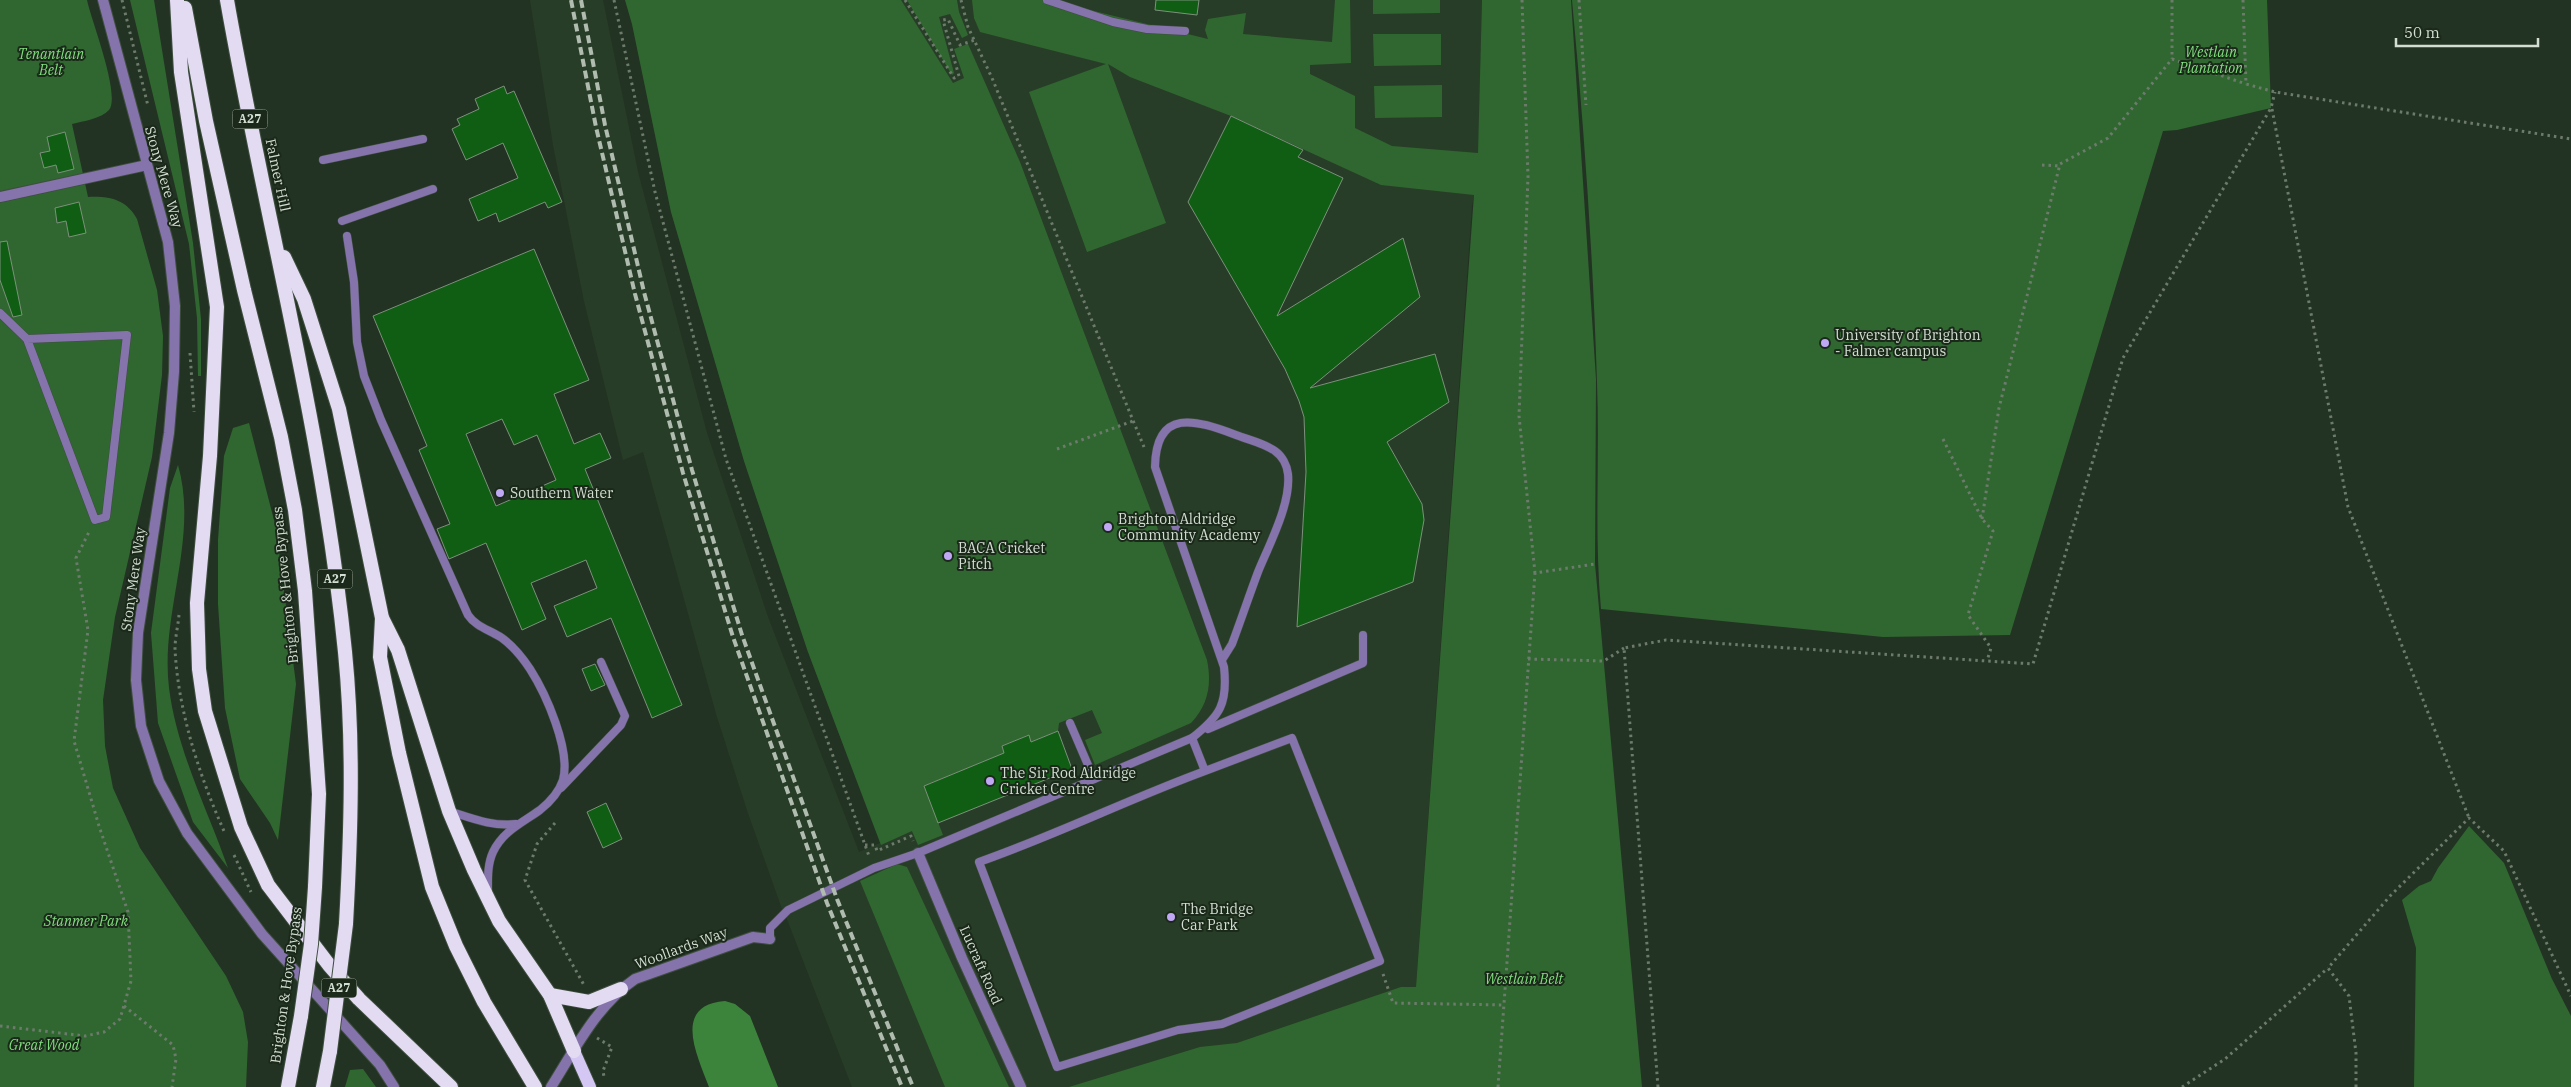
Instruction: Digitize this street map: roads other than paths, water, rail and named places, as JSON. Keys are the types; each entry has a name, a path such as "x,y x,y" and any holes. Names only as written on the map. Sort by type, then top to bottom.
{"highway":[{"path":"177,0 182,72 217,308 210,456 197,603 199,669 205,711 241,827 268,885 329,966 359,999 451,1087"},
{"name":"Brighton & Hove Bypass","path":"184,0 208,130 244,290 281,437 295,510 305,591 319,794 315,887 301,1016 288,1087"},
{"name":"Falmer Hill","path":"228,0 240,70 275,238"},
{"path":"275,238 304,299 339,410 382,618 380,657 399,752 432,887 456,946 484,1002 534,1086"},
{"name":"A27","path":"275,238 324,496 345,653 351,822 346,924 330,1051 323,1087"},
{"path":"382,618 398,650 449,811 488,897 521,954 550,995 574,1051"},
{"path":"550,995 589,1002 621,989"}],"main road":[{"path":"574,1051 590,1087"}],"street":[{"name":"Stony Mere Way","path":"103,0 168,242 175,306 169,433 138,633 136,680 141,726 150,760 187,833 262,934 380,1065 394,1087"},
{"path":"0,197 147,165"},
{"name":"Lucraft Road","path":"918,853 962,958 1021,1087"},
{"name":"Woollards Way","path":"551,1087 586,1032 621,989 636,979 752,938 770,939"}],"lane":[{"path":"1047,0 1122,24 1147,29 1185,31"},
{"path":"324,160 423,139"},
{"path":"342,221 433,189"},
{"path":"347,236 354,282 357,342 368,388 468,615 475,624 502,638 516,651 532,672 546,700 563,750 564,774 555,795"},
{"path":"0,313 26,339 95,520 106,517 127,335 26,339"},
{"path":"770,939 770,928 788,910 874,868 918,853 1192,738 1214,721 1220,710 1226,681 1222,660 1155,467 1157,445 1163,434 1172,426 1188,420 1210,425 1266,446 1282,457 1288,474 1285,498 1275,531 1232,644 1222,660"},
{"path":"1200,732 1363,663 1364,635"},
{"path":"488,897 490,858 497,844 516,824 539,810 555,795 623,720 623,712 601,662"},
{"path":"1070,723 1094,779"},
{"path":"1192,738 1206,771"},
{"path":"1292,738 1380,961 1222,1024 1178,1030 1057,1067 979,862 1206,771 1292,738"},
{"path":"449,811 491,823 516,824"}],"railway":[{"path":"571,0 596,127 635,294 683,473 733,637 827,903 902,1087"},
{"path":"581,0 605,125 644,292 692,470 742,635 837,899 913,1087"}],"place":[{"name":"University of Brighton - Falmer campus","path":"1825,343"},
{"name":"Southern Water","path":"500,493"},
{"name":"Brighton Aldridge Community Academy","path":"1108,527"},
{"name":"BACA Cricket Pitch","path":"948,556"},
{"name":"The Sir Rod Aldridge Cricket Centre","path":"990,781"},
{"name":"The Bridge Car Park","path":"1171,917"}],"park label":[{"name":"Westlain Plantation","path":"2211,60"},
{"name":"Tenantlain Belt","path":"51,62"},
{"name":"Stanmer Park","path":"86,921"},
{"name":"Westlain Belt","path":"1524,979"},
{"name":"Great Wood","path":"44,1045"}]}
